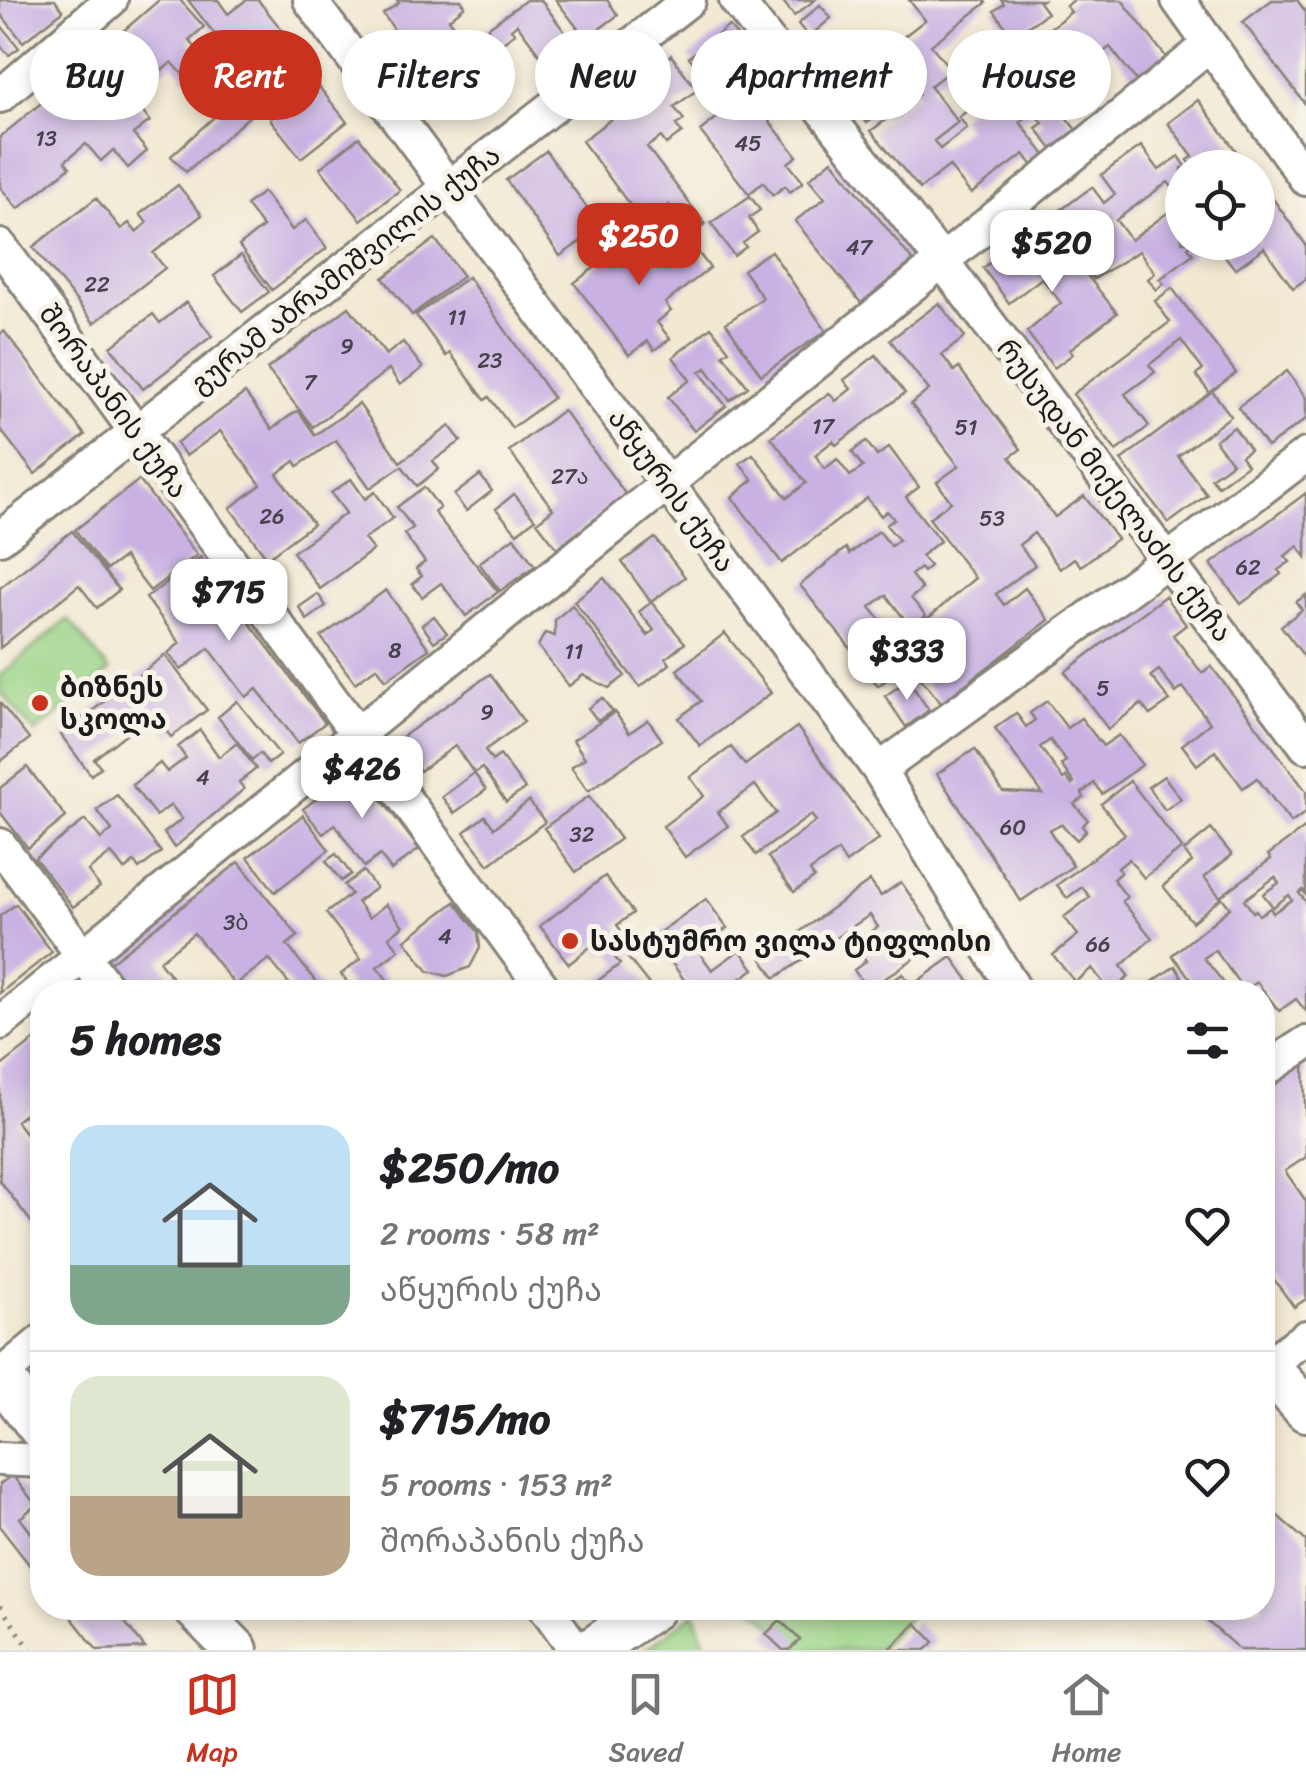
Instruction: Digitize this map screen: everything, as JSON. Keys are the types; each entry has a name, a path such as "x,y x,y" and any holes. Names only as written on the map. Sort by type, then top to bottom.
{"main road":[{"path":"1275,1374 1306,1410"},
{"path":"0,1376 30,1415"},
{"path":"184,1620 204,1650"},
{"path":"207,1620 236,1650"},
{"path":"591,1650 635,1620"}],"street":[{"path":"0,96 112,0"},
{"name":"აწყურის ქუჩა","path":"310,0 879,770 1009,980"},
{"name":"გურამ აბრამიშვილის ქუჩა","path":"0,538 690,0"},
{"name":"რუსუდან მიქელაძის ქუჩა","path":"736,0 942,261 1306,746"},
{"path":"1178,0 1306,179"},
{"path":"53,980 1209,44"},
{"name":"შორაპანის ქუჩა","path":"0,246 537,980"},
{"path":"879,770 1306,456"},
{"path":"0,845 101,980"},
{"path":"0,1022 30,998"},
{"path":"1275,1063 1306,1043"},
{"path":"1275,1357 1306,1337"},
{"path":"0,1376 30,1351"},
{"path":"0,1459 30,1460"},
{"path":"555,1620 576,1650"}],"path":[{"path":"0,1606 31,1650"}],"green space":[{"path":"68,619 110,671 35,733 0,691 0,675"},
{"path":"685,1620 697,1620 707,1650 644,1650"},
{"path":"767,1620 906,1620 877,1650 799,1650"}],"building":[{"path":"0,0 55,0 63,11 38,30 30,30 30,37 23,42 0,13"},
{"path":"159,0 180,0 204,27 179,30 179,70 172,62 159,73 159,30 124,30"},
{"path":"188,0 218,0 228,14 246,0 258,0 282,30 211,30"},
{"path":"397,0 461,0 465,6 449,19 457,30 395,30 383,14 399,3"},
{"path":"526,0 541,0 563,30 535,30 535,48 517,24 511,29 485,30"},
{"path":"556,0 607,0 618,15 598,30 579,30"},
{"path":"782,0 815,0 794,16"},
{"path":"909,0 986,3 931,45 947,65 947,73 930,86 947,108 947,120 958,122 934,141 940,149 967,128 961,120 1023,120 1020,122 1047,158 1034,167 1024,154 971,194 949,166 920,189 871,131 885,120 927,120 927,30 912,30 925,20"},
{"path":"1001,0 1042,0 1039,2 1047,13 1023,30 1008,30 994,11 1004,4"},
{"path":"1074,0 1122,0 1169,61 1139,84 1111,48 1111,30 1050,30 1071,12 1066,6"},
{"path":"1272,0 1297,0 1306,12 1306,105 1243,22"},
{"path":"820,5 831,18 817,30 803,30 798,24"},
{"path":"0,24 19,48 9,55 0,45"},
{"path":"671,55 691,82 691,94 674,107 684,120 676,125 682,133 666,144 661,137 647,147 705,224 691,234 669,205 644,224 582,141 610,120 671,120"},
{"path":"322,91 347,122 301,158 271,120 322,120"},
{"path":"1198,100 1236,150 1188,150 1168,123"},
{"path":"30,112 30,120 150,121 133,134 147,151 128,168 113,150 101,161 86,144 65,161 70,167 18,209 0,187 0,137"},
{"path":"211,120 245,120 186,172 171,156"},
{"path":"714,120 768,120 797,156 788,163 803,182 790,192 785,186 773,195 763,182 749,194 700,131"},
{"path":"1041,120 1068,120 1076,130 1052,149 1036,128 1043,123"},
{"path":"359,137 400,190 361,220 320,168"},
{"path":"1141,146 1159,170 1165,166 1165,184 1116,220 1131,240 1165,215 1165,260 1185,260 1160,279 1164,284 1156,290 1148,279 1155,273 1139,251 1094,279 1050,218 1092,187 1104,203 1115,194 1101,175"},
{"path":"546,151 601,227 560,256 506,180"},
{"path":"832,160 913,261 861,303 795,221 825,198 809,179"},
{"path":"178,185 202,215 153,253 165,268 94,323 33,247 96,198 121,229 129,223 136,232 147,223 140,214"},
{"path":"263,192 292,230 306,220 327,248 272,290 239,246 263,227 246,205"},
{"path":"750,196 760,210 749,218 758,232 734,256 711,223"},
{"path":"1275,202 1306,245 1306,279 1293,288 1273,260"},
{"path":"626,221 658,263 688,239 710,268 665,303 671,311 657,322 670,339 654,350 648,341 629,355 574,283 623,246 612,232"},
{"path":"1034,229 1065,269 1075,260 1117,313 1070,349 1073,354 1054,368 1027,332 1061,303 1042,278 1009,303 983,268"},
{"path":"435,239 463,276 412,315 383,278"},
{"path":"771,251 826,331 761,375 726,323 763,298 743,270"},
{"path":"241,255 269,292 242,312 214,276"},
{"path":"1228,260 1247,260 1235,269"},
{"path":"468,277 553,398 512,428 450,353 446,356 416,315"},
{"path":"1172,288 1236,373 1212,391 1231,416 1178,456 1207,495 1169,523 1121,460 1210,393 1196,375 1203,370 1181,340 1149,365 1155,372 1125,394 1149,426 1116,451 1073,394 1170,322 1155,301"},
{"path":"186,302 212,336 143,389 111,347 153,314 160,323"},
{"path":"939,303 965,337 942,355 954,371 959,368 1021,449 1010,457 1055,517 1084,496 1117,539 1081,566 1074,558 1060,569 1034,533 1019,545 1035,565 996,594 1004,605 1025,588 1049,620 941,703 918,675 914,679 905,666 940,638 926,620 975,578 929,518 951,502 937,482 959,466 911,404 929,390 890,340"},
{"path":"349,307 386,355 403,342 423,368 400,385 389,369 313,427 267,369"},
{"path":"711,327 729,350 723,354 748,387 730,400 706,368 700,372 726,406 694,431 668,397 690,380 673,357"},
{"path":"4,331 85,435 35,474 0,429 0,334"},
{"path":"876,355 905,393 836,445 833,441 815,455 825,469 837,459 850,476 863,467 852,452 866,441 877,456 889,447 919,487 906,497 940,541 921,556 930,566 911,575 922,589 911,598 926,616 907,631 902,624 906,621 886,595 870,607 892,635 868,654 858,641 850,648 800,585 846,548 849,554 879,531 891,546 899,540 886,525 894,519 887,511 881,516 867,498 782,563 732,497 753,480 740,463 753,454 787,498 806,483 771,437 829,393 836,401 851,389 844,380"},
{"path":"1287,371 1306,398 1306,419 1267,447 1238,407"},
{"path":"245,393 272,429 298,410 315,435 359,404 400,462 450,426 461,441 433,461 439,469 417,486 402,466 370,488 336,440 298,466 295,461 277,474 313,524 267,558 230,508 261,485 220,431 186,456 176,443"},
{"path":"563,410 627,496 557,548 537,522 553,509 509,451"},
{"path":"1234,427 1250,450 1241,456 1247,465 1218,486 1211,478 1232,463 1215,440"},
{"path":"480,475 492,491 466,511 454,495"},
{"path":"351,479 365,499 375,492 393,518 364,539 373,550 320,589 293,552 346,513 331,493"},
{"path":"139,480 197,555 150,591 124,557 106,570 75,530"},
{"path":"424,487 440,508 434,512 498,592 466,616 441,583 422,597 412,584 422,576 416,569 425,562 404,534 413,528 397,507"},
{"path":"1306,493 1306,557 1298,546 1285,556 1290,562 1278,570 1281,574 1241,604 1211,564"},
{"path":"514,494 535,519 517,533 496,509"},
{"path":"72,531 119,590 97,608 79,585 0,648 0,588"},
{"path":"514,537 535,566 500,591 479,563"},
{"path":"655,538 685,577 651,602 622,562"},
{"path":"200,557 325,723 298,743 257,689 246,697 209,648 181,670 168,653 180,643 146,598"},
{"path":"604,578 648,636 654,630 639,612 651,602 685,643 666,658 670,664 640,687 574,601"},
{"path":"386,590 429,649 386,680 377,667 355,683 321,637"},
{"path":"318,594 326,606 307,620 299,607"},
{"path":"1306,595 1306,659 1281,626 1302,610 1296,602"},
{"path":"1165,596 1186,625 1173,635 1202,673 1211,666 1306,791 1306,812 1291,823 1257,778 1243,788 1215,751 1197,765 1182,745 1210,723 1183,687 1176,693 1159,670 1151,676 1170,701 1150,715 1141,704 1108,729 1065,672"},
{"path":"572,605 625,676 609,688 583,675 569,686 538,646 545,633 555,636 555,620"},
{"path":"434,616 447,633 434,642 422,625"},
{"path":"725,633 771,693 700,746 679,718 701,701 677,670"},
{"path":"888,653 900,670 878,686 866,669"},
{"path":"165,655 207,710 171,737 159,722 153,726 146,718 94,759 101,767 91,775 61,735"},
{"path":"490,674 524,722 485,750 492,761 500,755 525,789 506,802 482,768 474,773 455,746 420,771 398,740"},
{"path":"908,680 929,710 906,727 885,696"},
{"path":"602,698 612,711 598,721 588,708"},
{"path":"237,701 280,755 268,764 260,753 252,760 218,717"},
{"path":"1047,701 1067,728 1081,718 1103,746 1119,735 1142,765 1102,794 1094,783 1082,793 1084,798 1074,804 1088,820 1082,826 1086,831 1077,840 1061,824 1049,830 1073,866 1021,901 937,774 975,749 1003,792 1043,794 995,728 1016,713 1026,727 1035,720 1030,713","holes":["1050,740 1066,761 1061,765 1072,785 1066,777 1063,779 1040,747"]},
{"path":"0,703 29,739 0,762"},
{"path":"615,712 629,733 648,720 662,740 588,791 571,767 585,758 573,740"},
{"path":"797,727 879,839 846,863 838,851 810,871 814,878 794,892 768,857 816,821 811,815 756,855 743,837 776,813 755,785 718,812 728,826 685,857 663,826 704,796 690,777 731,747 745,765"},
{"path":"200,730 219,757 237,743 256,769 239,782 244,789 174,848 164,833 182,819 171,805 156,816 132,785 160,763 167,772 186,758 178,747"},
{"path":"27,767 66,817 28,848 0,812 0,788"},
{"path":"357,767 419,849 391,870 380,855 364,867 335,824 323,834 303,809"},
{"path":"474,773 486,790 454,813 442,797"},
{"path":"1164,776 1181,799 1165,810 1148,787"},
{"path":"1130,781 1182,848 1144,878 1129,859 1113,879 1127,897 1122,901 1152,938 1121,966 1129,977 1101,980 1092,968 1073,980 1053,955 1078,935 1064,917 1090,897 1082,887 1067,898 1057,885 1125,834 1101,804"},
{"path":"117,795 161,852 139,869 134,862 124,870 111,853 88,871 100,887 73,907 35,858 85,820 101,839 112,830 97,810"},
{"path":"589,796 620,839 576,872 544,828"},
{"path":"529,801 545,822 489,865 464,832 485,816 494,828"},
{"path":"303,815 329,850 275,892 248,857"},
{"path":"1306,827 1306,895 1303,890 1299,893 1306,902 1306,1011 1296,999 1279,1011 1275,1006 1275,980 1237,980 1215,950 1204,958 1221,980 1192,980 1172,955 1230,908 1221,896 1271,859 1268,855","holes":["1275,877 1279,883 1263,894 1273,907 1289,895 1292,900 1273,913 1270,908 1259,915 1244,900"]},
{"path":"1211,829 1232,855 1204,877 1221,898 1192,922 1163,886 1192,862 1184,851"},
{"path":"336,854 351,874 341,881 326,861"},
{"path":"239,862 298,936 287,945 315,980 286,980 269,959 242,980 231,980 194,933 159,961 174,980 119,980 107,965"},
{"path":"363,871 376,888 357,902 369,918 386,904 403,926 389,937 399,950 377,967 387,980 346,980 341,974 361,959 326,913 351,894 344,885"},
{"path":"605,876 633,913 617,925 637,951 628,958 645,980 599,980 620,964 609,950 603,954 595,943 569,964 540,926"},
{"path":"870,881 881,896 901,882 941,940 883,980 861,980 854,970 866,961 854,943 878,927 870,915 775,978 762,959"},
{"path":"706,899 727,928 697,949 712,970 740,950 754,969 738,980 684,980 653,937"},
{"path":"455,902 478,932 480,948 470,967 447,976 428,971 405,940"},
{"path":"16,904 52,952 0,993 0,916"},
{"path":"952,957 968,980 919,980"},
{"path":"1175,966 1182,977 1178,980 1155,980"},
{"path":"30,1043 30,1110 16,1121 30,1139 30,1220 0,1181 0,1067"},
{"path":"1304,1061 1306,1157 1285,1171 1306,1201 1306,1299 1294,1307 1275,1281 1275,1081"},
{"path":"12,1475 30,1498 30,1510 20,1518 30,1531 30,1566 0,1527 0,1484"},
{"path":"1275,1514 1306,1541 1306,1650 1240,1650 1206,1620 1275,1620"},
{"path":"73,1620 123,1620 145,1648 97,1650"},
{"path":"780,1620 800,1640 789,1650 783,1650 766,1634"},
{"path":"916,1623 934,1642 926,1650 889,1650"}],"place":[{"name":"ბიზნეს სკოლა","path":"40,703"},
{"name":"სასტუმრო ვილა ტიფლისი","path":"570,941"}]}
